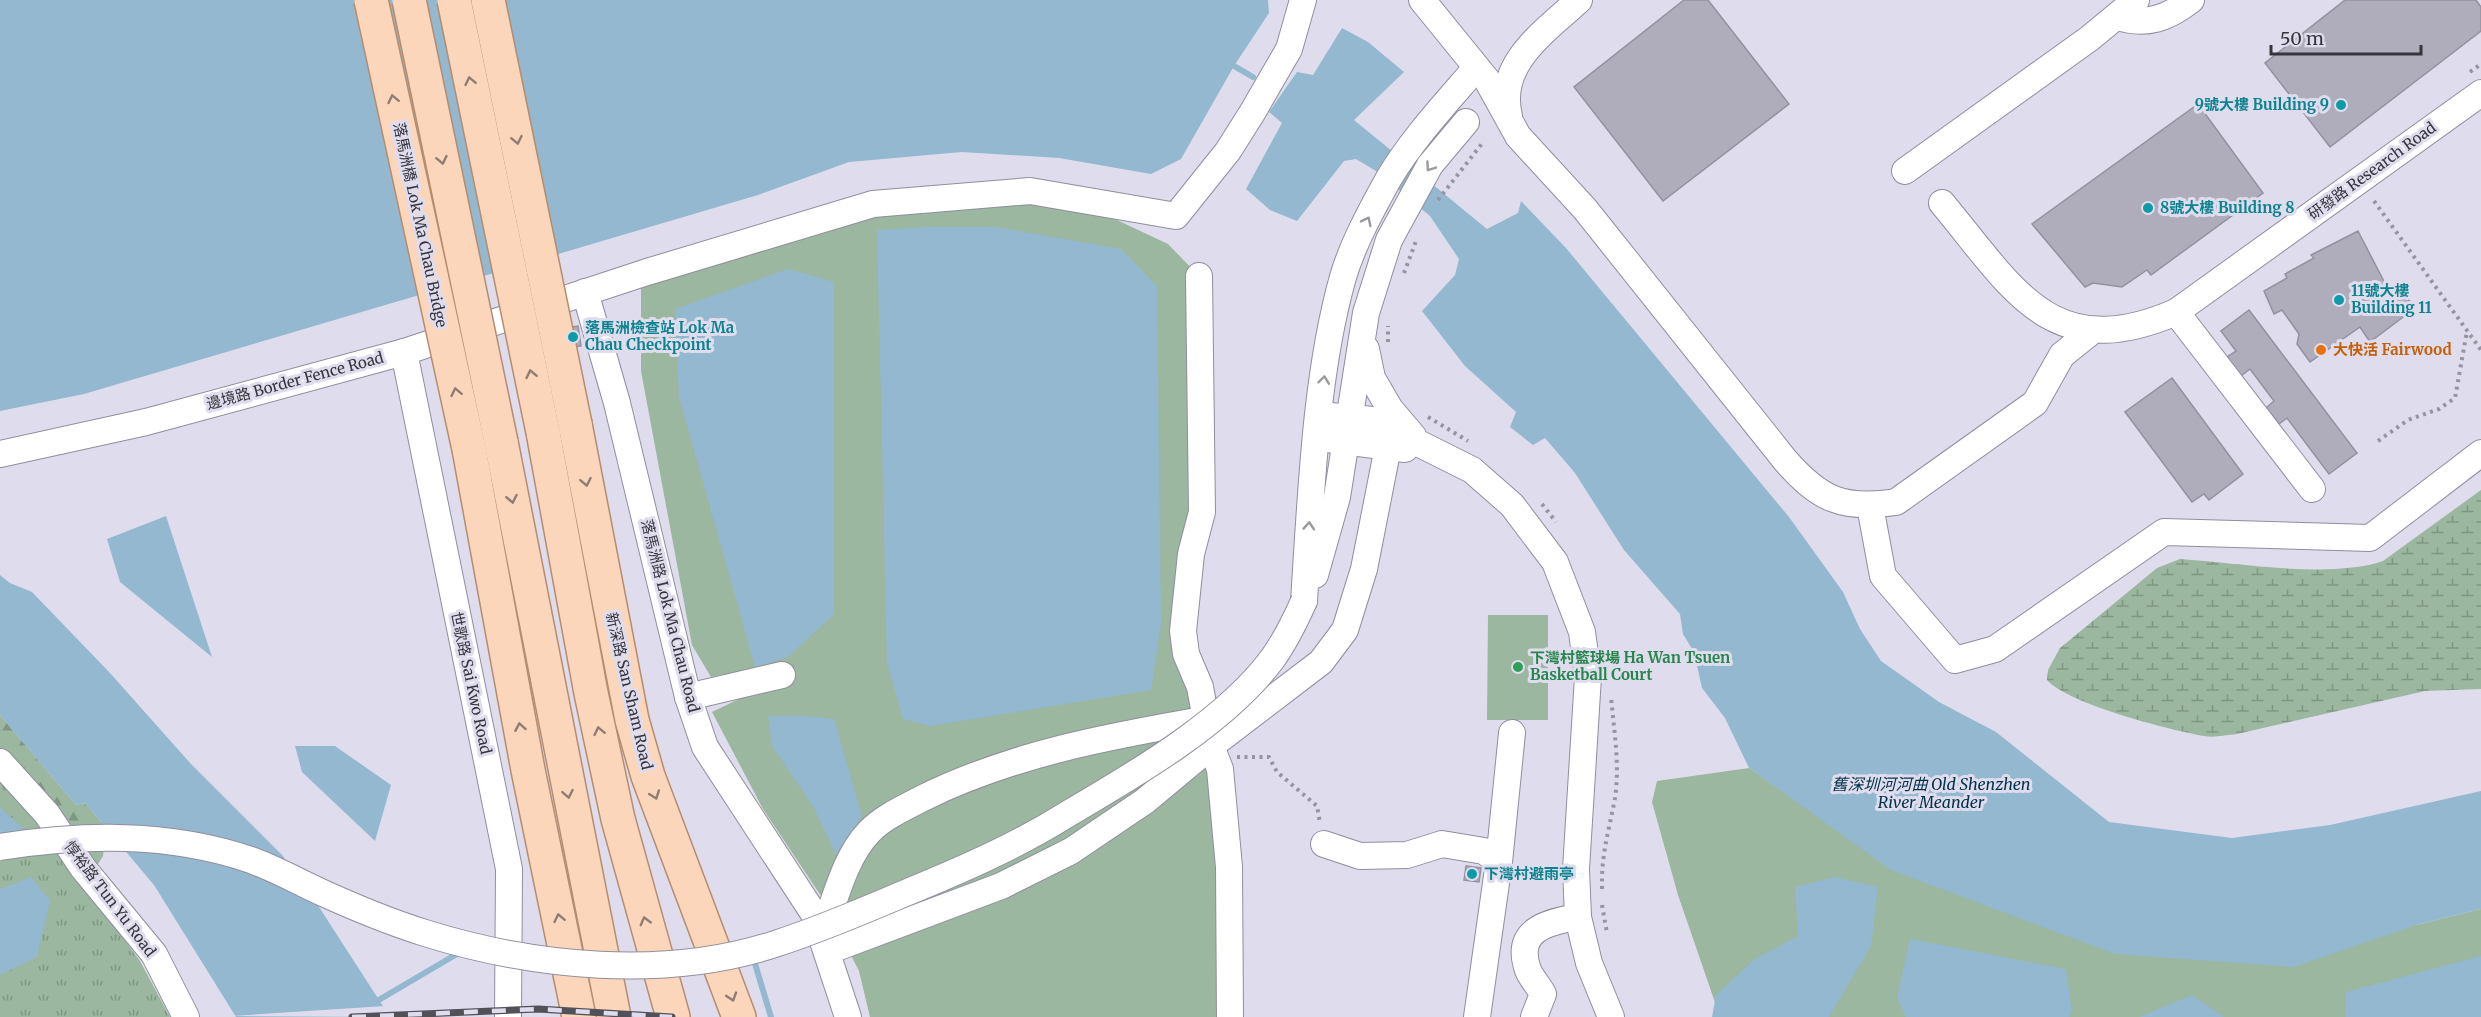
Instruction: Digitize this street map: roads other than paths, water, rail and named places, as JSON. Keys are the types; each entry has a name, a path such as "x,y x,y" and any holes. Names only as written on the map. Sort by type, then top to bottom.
{"main road":[{"name":"落馬洲橋 Lok Ma Chau Bridge","path":"371,0 469,449 528,770 579,1017"},
{"path":"409,0 501,442 614,1017"},
{"path":"454,0 543,432 616,808 673,1017"},
{"name":"新深路 San Sham Road","path":"488,0 575,424 632,720 648,776 739,1017"}],"street":[{"name":"邊境路 Border Fence Road","path":"0,454 146,422 404,351 585,292 873,204 1030,191 1176,216 1228,151 1252,113 1288,49 1304,0"},
{"path":"1422,0 1487,80 1518,136 1585,209 1795,471 1813,488 1840,503 1870,506 1896,502 2035,403 2062,356 2092,331"},
{"path":"1518,136 1507,108 1506,93 1512,71 1524,52 1579,0"},
{"path":"1905,171 2127,9 2129,21 2153,21 2175,12 2191,0"},
{"path":"1304,601 1311,492 1330,330 1344,275 1360,236 1390,177 1407,150 1476,68"},
{"name":"研發路 Research Road","path":"1942,203 2016,292 2033,308 2063,323 2092,331 2122,329 2155,321 2176,312 2475,83"},
{"path":"0,847 90,839 150,838 206,846 254,862 368,912 427,933 533,958 625,967 687,963 772,945 868,909 965,868 1045,828 1137,772 1227,707 1273,659 1292,628 1321,560 1338,497 1363,331 1371,294 1389,240 1406,205 1430,165 1467,122"},
{"path":"1199,276 1202,512 1191,554 1183,631 1186,654 1200,687 1214,734 1220,769 1229,867 1230,1017"},
{"name":"落馬洲路 Lok Ma Chau Road","path":"585,292 617,403 687,697 705,747 814,914 848,1017"},
{"path":"2176,312 2312,489"},
{"path":"1363,331 1372,378 1389,408 1410,434 1436,452"},
{"name":"世歌路 Sai Kwo Road","path":"404,351 509,870 508,1017"},
{"path":"1347,430 1372,420 1472,470 1512,505 1556,562 1582,632 1588,677 1576,870 1578,917 1589,963 1611,1017"},
{"path":"1319,426 1347,430 1388,447 1436,452"},
{"path":"825,943 1001,886 1071,851 1145,801 1214,734 1321,662 1345,630 1364,569 1388,447"},
{"path":"1870,506 1883,576 1954,660 1995,649 2164,532 2370,538 2481,453"},
{"path":"687,697 782,675"},
{"path":"1478,1017 1512,733"},
{"path":"825,943 840,883 870,831 902,808 960,780 1064,747 1214,734"},
{"name":"惇裕路 Tun Yu Road","path":"0,762 47,814 90,878 154,954 186,1017"},
{"path":"1324,844 1360,856 1407,855 1442,844 1484,851 1498,862"},
{"path":"1534,1017 1543,994 1528,972 1527,941 1534,930 1547,923 1578,917"}],"water":[{"path":"0,0 1268,0 1269,13 1234,66 1181,159 1151,174 1059,158 962,152 849,162 758,195 84,394 0,411"},
{"name":"舊深圳河河曲 Old Shenzhen River Meander","path":"1342,28 1368,42 1404,72 1354,120 1487,229 1518,213 1521,201 1566,248 1789,517 1843,592 1860,629 1881,661 1939,702 1996,732 2109,822 2232,838 2330,825 2481,791 2481,909 2416,925 2294,967 2115,954 1891,870 1749,768 1725,718 1702,688 1694,652 1683,634 1680,614 1624,550 1575,473 1545,438 1533,445 1510,427 1516,412 1465,366 1422,311 1455,275 1459,259 1430,216 1376,171 1356,159 1344,161 1297,221 1270,210 1246,189 1282,123 1269,112 1297,72 1313,75"},
{"path":"996,227 1121,249 1157,286 1161,624 1151,690 930,726 903,719 887,663 877,230"},
{"path":"788,269 834,282 834,614 788,657 755,667 679,397 675,309"},
{"path":"166,516 212,657 120,582 107,539"},
{"path":"0,575 10,583 32,592 110,673 191,764 282,855 310,893 390,1017 236,1017 154,885 85,803 76,805 0,715"},
{"path":"768,716 834,719 862,816 836,855 814,808 772,746"},
{"path":"295,746 335,746 391,785 375,841 302,772"},
{"path":"0,807 27,832 0,846"},
{"path":"31,877 50,901 37,957 0,975 0,889"},
{"path":"1835,877 1878,887 1871,946 1829,1017 1712,1017 1716,995 1755,959 1798,936 1795,887"},
{"path":"1910,939 2066,969 2072,1011 2069,1017 1906,1017 1897,998"},
{"path":"2481,956 2481,1017 2345,1017 2346,992"},
{"path":"2192,995 2224,1017 2139,1017"}],"waterway":[{"path":"1234,66 1253,77"},
{"path":"377,1001 462,951"},
{"path":"753,957 771,1017"}],"railway":[{"path":"352,1017 538,1009 672,1017"}],"place":[{"name":"9號大樓 Building 9","path":"2341,105"},
{"name":"8號大樓 Building 8","path":"2148,208"},
{"name":"11號大樓 Building 11","path":"2339,300"},
{"name":"落馬洲檢查站 Lok Ma Chau Checkpoint","path":"573,337"},
{"name":"大快活 Fairwood","path":"2321,350"},
{"name":"下灣村籃球場 Ha Wan Tsuen Basketball Court","path":"1518,667"},
{"name":"下灣村避雨亭","path":"1472,874"}]}
